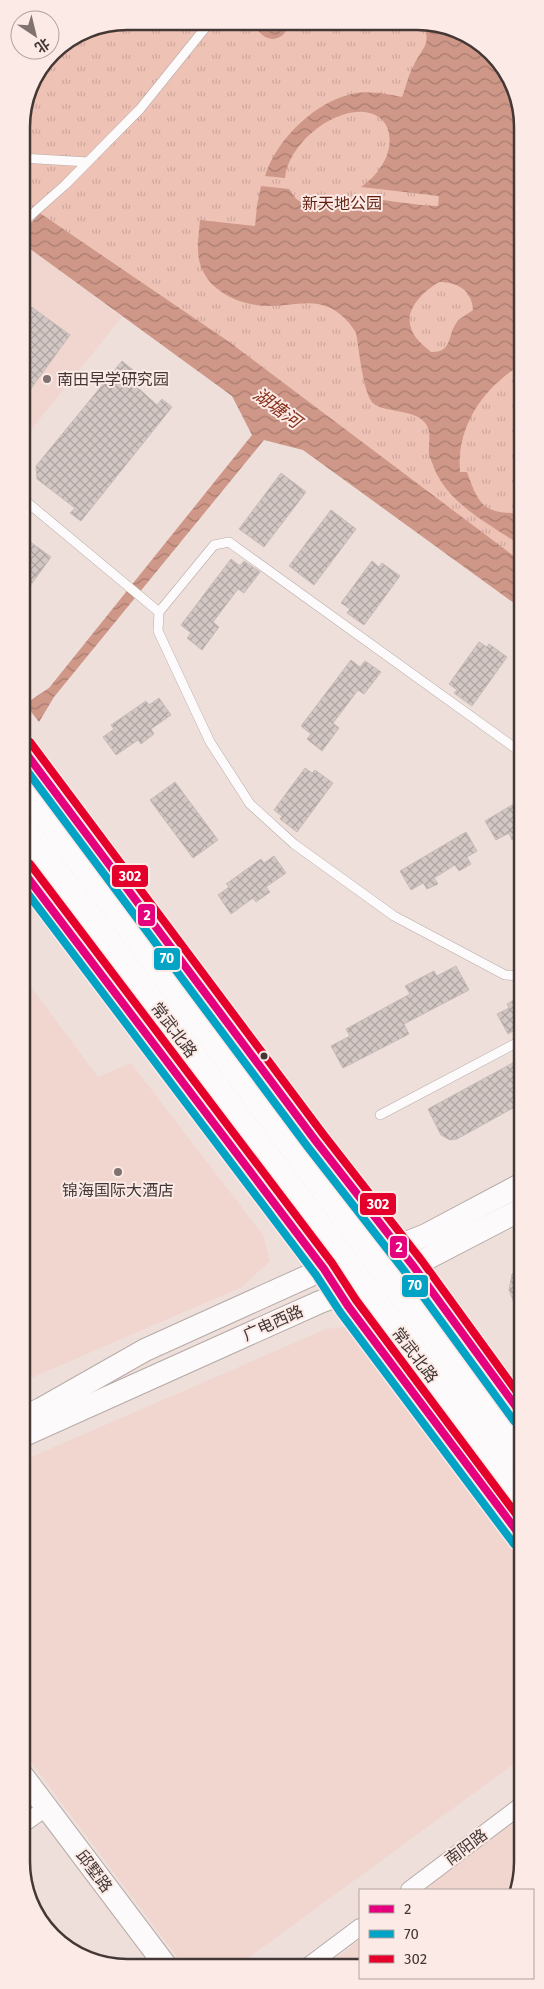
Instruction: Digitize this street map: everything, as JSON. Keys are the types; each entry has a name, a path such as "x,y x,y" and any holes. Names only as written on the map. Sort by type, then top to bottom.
{"main road":[{"name":"常武北路","path":"30,791 386,1252 390,1277 514,1445"},
{"name":"常武北路","path":"30,836 82,906 353,1290 514,1489"},
{"path":"42,852 41,896 82,906"}],"street":[{"path":"30,759 315,1140 386,1252 414,1267 514,1404"},
{"path":"30,881 336,1267"},
{"name":"广电西路","path":"30,1414 145,1350 336,1267 386,1252 426,1235 514,1188"},
{"name":"广电西路","path":"30,1432 353,1290 414,1267 514,1213"},
{"path":"353,1290 514,1526"},
{"name":"邱墅路","path":"30,1786 161,1959"},
{"path":"30,1819 46,1808"},
{"name":"南阳路","path":"409,1889 514,1810"},
{"path":"317,1959 359,1928"}],"lane":[{"path":"30,216 65,185 140,109 204,30"},
{"path":"30,158 88,162"},
{"path":"30,505 159,612"},
{"path":"514,747 229,542 214,545 159,612 158,631 210,742 250,804 294,844 394,916 505,975 514,976"},
{"path":"380,1115 514,1044"}],"shaded area":[{"name":"南田早学研究园","path":"30,249 122,317 30,431"},
{"name":"锦海国际大酒店","path":"30,986 98,1077 131,1063 263,1235 270,1261 242,1287 30,1379"},
{"path":"347,1327 366,1339 514,1546 514,1764 247,1959 179,1959 30,1761 30,1458 326,1329"},
{"path":"514,1821 514,1869 510,1889 425,1889"},
{"path":"359,1941 359,1959 335,1959"}],"green space":[{"name":"新天地公园","path":"120,30 424,30 448,35 460,40 481,54 494,68 507,90 511,102 514,127 514,556 228,341 33,208 30,210 30,120 33,102 43,78 56,60 60,60 60,56 73,46 90,37"}],"water":[{"path":"258,30 287,30 278,38 272,39 262,35"},
{"path":"425,30 448,35 476,50 490,63 501,78 511,102 514,127 514,369 496,384 475,409 463,439 460,455 460,472 467,472 475,493 485,506 499,512 514,513 514,541 484,522 450,493 434,468 429,454 428,427 421,419 408,413 379,407 370,399 364,382 356,333 340,314 318,304 264,306 236,300 213,285 200,263 198,244 200,220 255,226 261,186 289,189 298,200 312,205 343,198 359,198 438,206 439,196 361,187 380,168 389,149 390,140 386,125 381,119 374,114 364,112 338,116 313,132 294,153 285,178 265,176 279,148 300,123 313,112 341,97 356,93 379,93 402,97 411,70 425,46 427,37","holes":["439,282 452,284 467,292 473,310 457,322 443,350 431,352 414,335 410,314 417,301 427,290"]},
{"name":"湖塘河","path":"40,213 228,341 514,556 514,603 303,450 264,440 54,697 39,722 30,710 30,701 49,688 252,435 232,396 30,249 30,224"}],"building":[{"path":"30,306 70,335 30,390"},
{"path":"122,361 144,379 137,387 157,405 162,399 172,407 81,521 70,513 75,508 37,479 36,466"},
{"path":"281,473 306,492 264,547 239,529"},
{"path":"331,510 356,529 314,585 289,566"},
{"path":"30,542 51,557 30,586"},
{"path":"231,559 240,566 244,561 260,572 244,593 238,589 213,622 219,627 202,650 187,638 191,633 181,625"},
{"path":"372,561 379,567 382,563 400,576 364,625 347,613 350,609 341,603"},
{"path":"479,642 487,647 489,644 507,657 472,706 454,693 457,690 449,684"},
{"path":"351,660 360,667 365,661 381,672 364,694 358,690 333,723 339,728 322,751 307,739 311,734 301,726"},
{"path":"159,698 171,715 151,729 154,734 141,744 138,740 116,755 103,737 114,729 111,725 146,701 149,705"},
{"path":"305,768 312,773 315,770 333,783 297,832 280,819 282,816 274,810"},
{"path":"175,782 218,840 193,858 150,800"},
{"path":"514,804 514,839 512,840 509,833 496,840 485,821"},
{"path":"466,832 477,851 467,857 471,864 459,871 455,865 434,878 438,884 427,889 423,883 411,890 400,871"},
{"path":"274,856 286,873 266,887 270,892 256,902 253,898 231,914 218,895 229,887 226,884 261,859 264,863"},
{"path":"456,966 469,990 404,1024 409,1034 343,1068 331,1046 350,1036 346,1029 410,994 405,986 434,971 437,976"},
{"path":"514,1000 514,1031 508,1034 497,1014 509,1008 507,1004"},
{"path":"514,1062 514,1107 457,1139 450,1140 441,1135 428,1109"},
{"path":"514,1272 514,1302 509,1290"}],"transit line":[{"name":"302","path":"30,742 323,1134 422,1261 514,1388"},
{"name":"2","path":"30,759 315,1140 414,1267 514,1404"},
{"name":"70","path":"30,775 307,1146 406,1273 514,1421"},
{"name":"302","path":"30,864 332,1263 356,1300 514,1511"},
{"name":"2","path":"30,881 324,1269 348,1306 514,1527"},
{"name":"70","path":"30,897 316,1275 340,1312 514,1544"}],"place":[{"name":"南田早学研究园","path":"47,379"},
{"name":"锦海国际大酒店","path":"118,1172"}]}
